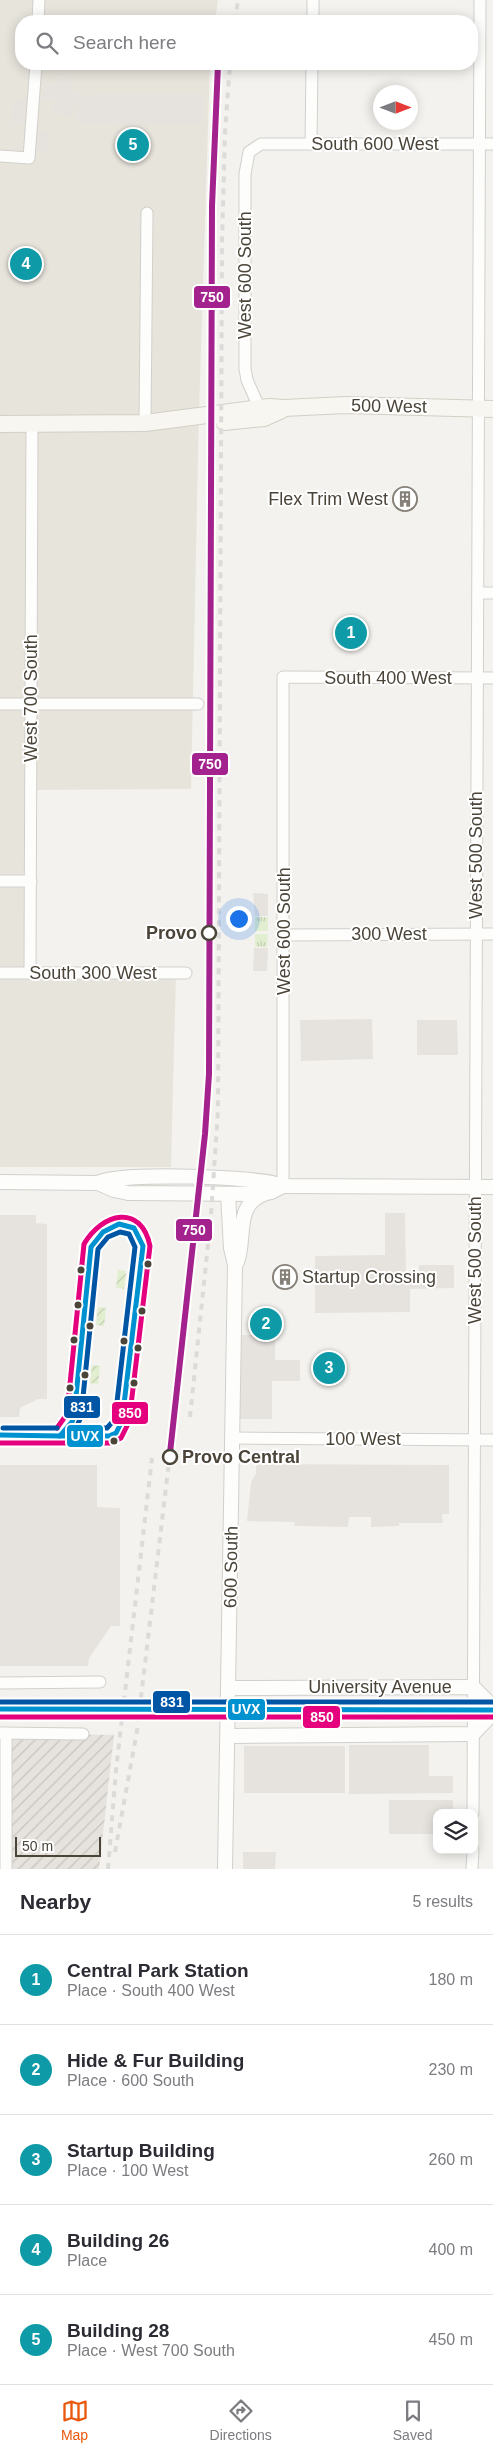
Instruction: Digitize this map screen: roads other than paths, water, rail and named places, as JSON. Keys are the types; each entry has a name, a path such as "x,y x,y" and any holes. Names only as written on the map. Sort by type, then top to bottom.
{"highway":[{"path":"0,1709 493,1710"}],"main road":[{"name":"500 West","path":"145,423 259,407 284,408 345,405 486,408"},
{"path":"0,424 145,423 179,427 257,420 270,416 284,408"}],"street":[{"path":"38,15 39,0"},
{"path":"313,0 313,15"},
{"name":"West 500 South","path":"473,1809 477,678 478,593 486,408 479,144 480,0"},
{"path":"0,156 29,158 36,70"},
{"path":"311,144 312,70"},
{"name":"South 600 West","path":"258,145 493,144"},
{"name":"West 600 South","path":"258,145 249,152 245,163 245,349 246,376 259,407"},
{"path":"145,423 147,213"},
{"name":"West 700 South","path":"30,973 32,424"},
{"path":"478,593 493,593"},
{"name":"West 600 South","path":"283,677 284,1186"},
{"name":"South 400 West","path":"283,677 493,678"},
{"path":"0,704 198,704"},
{"path":"0,881 31,881"},
{"name":"300 West","path":"284,935 493,934"},
{"name":"South 300 West","path":"0,973 186,973"},
{"path":"0,1182 98,1183 111,1178 163,1177 260,1180 284,1186 493,1186"},
{"path":"98,1183 114,1190 128,1193 265,1194"},
{"path":"236,1265 245,1210 253,1200 284,1186"},
{"path":"228,1194 230,1238 236,1265"},
{"name":"600 South","path":"225,1869 236,1265"},
{"path":"0,1435 30,1436"},
{"name":"100 West","path":"233,1438 493,1440"},
{"path":"0,1683 100,1682"},
{"name":"University Avenue","path":"229,1688 473,1687 493,1710"},
{"path":"228,1736 473,1734 493,1710"},
{"path":"6,1869 3,1733 82,1734"},
{"path":"472,1854 472,1869"}],"railway":[{"path":"236,15 238,0"},
{"path":"190,1417 211,1216 218,1110 222,243 225,132 230,70"},
{"path":"108,1869 116,1770 152,1458"},
{"path":"115,1852 137,1731 169,1462"}],"place":[{"name":"Building 28","path":"133,145"},
{"name":"Building 26","path":"26,264"},
{"name":"Flex Trim West","path":"405,499"},
{"name":"Central Park Station","path":"351,633"},
{"name":"Provo","path":"209,933"},
{"name":"Startup Crossing","path":"285,1277"},
{"name":"Hide & Fur Building","path":"266,1324"},
{"name":"Startup Building","path":"329,1368"},
{"name":"Provo Central","path":"170,1457"}]}
